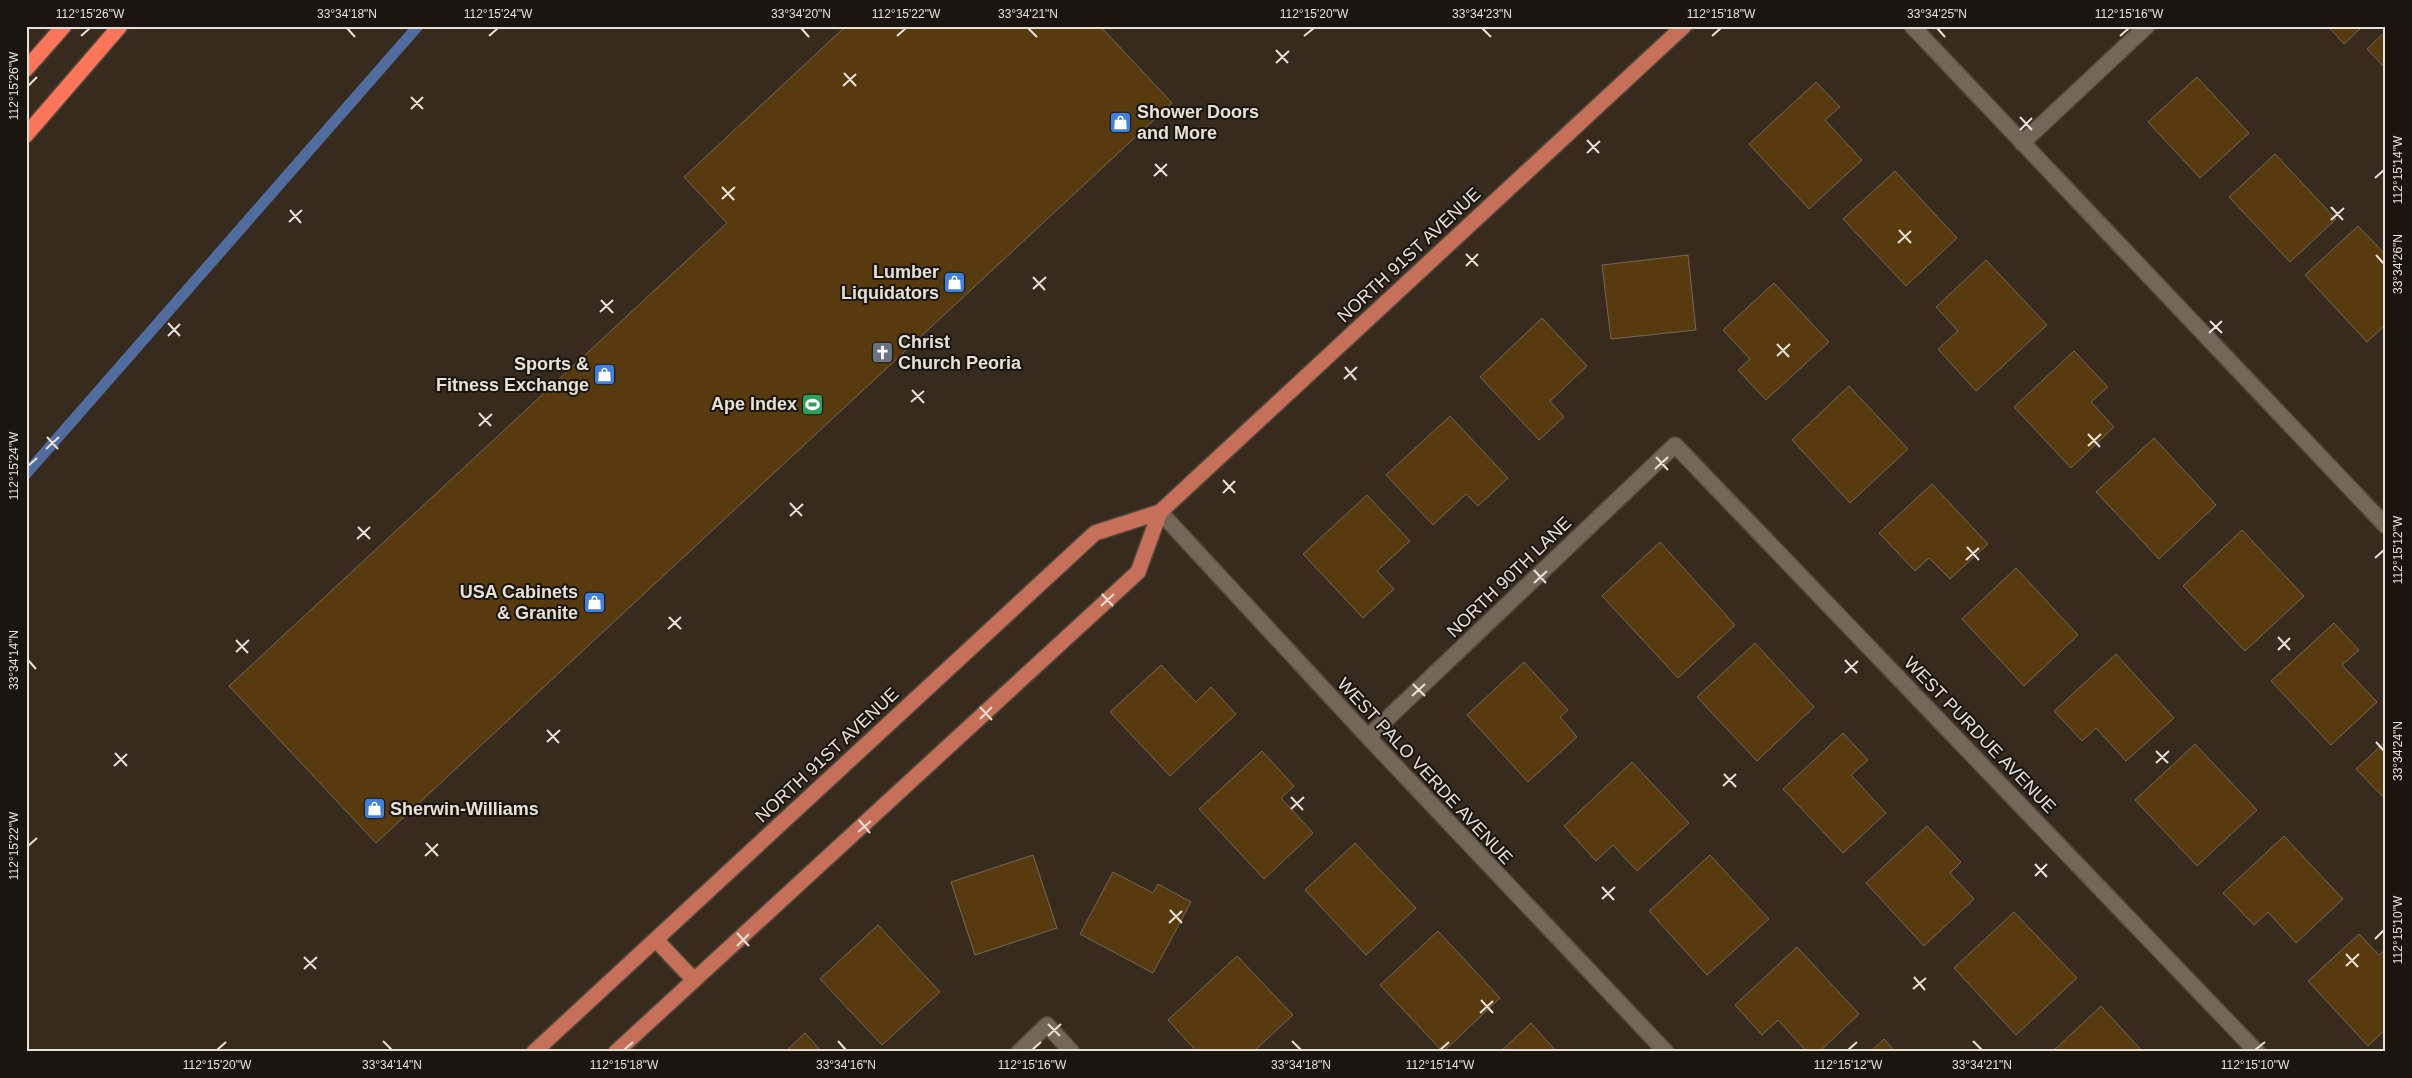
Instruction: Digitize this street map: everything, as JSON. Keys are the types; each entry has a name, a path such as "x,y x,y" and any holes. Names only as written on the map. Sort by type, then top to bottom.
{"highway":[{"path":"26,69 64,26"},
{"path":"26,135 120,26"}],"main road":[{"name":"NORTH 91ST AVENUE","path":"534,1052 1095,533 1160,512 1684,26"},
{"name":"NORTH 91ST AVENUE","path":"616,1052 1138,572 1160,512"},
{"path":"656,940 694,980"}],"street":[{"path":"1912,26 2386,526"},
{"path":"2022,143 2147,26"},
{"name":"NORTH 90TH LANE","path":"1368,737 1675,445"},
{"name":"WEST PURDUE AVENUE","path":"1675,445 2257,1052"},
{"name":"WEST PALO VERDE AVENUE","path":"1160,512 1368,737 1666,1052"},
{"path":"1019,1052 1047,1025 1072,1052"}],"building":[{"path":"846,26 1100,26 1172,103 376,843 229,686 727,223 684,177"},
{"path":"2328,26 2363,26 2344,44"},
{"path":"2386,31 2386,69 2367,49"},
{"path":"2197,77 2249,133 2200,178 2148,122"},
{"path":"1816,82 1840,107 1825,120 1862,160 1809,209 1749,144"},
{"path":"2275,154 2336,219 2290,262 2229,197"},
{"path":"1895,171 1957,238 1906,286 1843,219"},
{"path":"2358,226 2386,255 2386,324 2367,342 2305,275"},
{"path":"1688,255 1696,330 1611,339 1602,265"},
{"path":"1986,260 2047,325 1976,391 1938,349 1958,331 1936,307"},
{"path":"1774,283 1829,342 1766,400 1738,370 1750,359 1723,330"},
{"path":"1542,318 1587,366 1550,401 1564,417 1539,440 1480,377"},
{"path":"2074,351 2108,387 2091,402 2114,427 2071,468 2014,407"},
{"path":"1849,386 1908,449 1850,503 1792,440"},
{"path":"1450,416 1508,478 1478,506 1466,494 1433,525 1386,475"},
{"path":"2154,438 2216,505 2159,559 2096,492"},
{"path":"1932,484 1988,544 1950,579 1929,558 1915,571 1879,533"},
{"path":"1367,495 1410,541 1377,571 1394,589 1363,618 1303,554"},
{"path":"2242,530 2304,596 2245,651 2183,586"},
{"path":"1660,542 1735,625 1678,678 1602,596"},
{"path":"2016,568 2078,635 2024,686 1962,619"},
{"path":"2334,623 2359,650 2342,665 2377,702 2331,745 2271,681"},
{"path":"1755,643 1814,707 1757,761 1697,697"},
{"path":"2116,654 2174,718 2126,761 2096,728 2082,741 2054,711"},
{"path":"1524,662 1568,710 1560,717 1577,737 1528,782 1467,715"},
{"path":"1161,665 1196,702 1211,687 1236,714 1170,776 1110,712"},
{"path":"1843,733 1868,760 1851,775 1886,813 1843,853 1783,789"},
{"path":"2386,741 2386,800 2356,769"},
{"path":"2195,744 2257,810 2197,866 2135,800"},
{"path":"1262,751 1294,786 1281,798 1313,833 1264,879 1199,809"},
{"path":"1632,762 1689,823 1637,871 1613,845 1596,861 1564,826"},
{"path":"1927,826 1961,862 1950,873 1974,899 1924,946 1866,883"},
{"path":"2284,836 2343,899 2296,943 2268,912 2254,925 2223,893"},
{"path":"1355,843 1416,908 1366,955 1305,890"},
{"path":"1033,855 1057,928 975,955 951,882"},
{"path":"1710,855 1769,919 1707,975 1649,911"},
{"path":"1113,872 1153,893 1158,884 1191,902 1153,973 1080,934"},
{"path":"2014,912 2077,978 2016,1035 1954,968"},
{"path":"878,925 940,992 882,1045 820,979"},
{"path":"1438,931 1500,998 1443,1052 1380,985"},
{"path":"2359,934 2379,955 2386,949 2386,1029 2368,1046 2308,981"},
{"path":"1797,947 1859,1014 1819,1052 1807,1052 1778,1020 1762,1035 1735,1005"},
{"path":"1237,956 1293,1015 1253,1052 1197,1052 1168,1020"},
{"path":"2101,1006 2143,1052 2052,1052"},
{"path":"1531,1023 1557,1052 1500,1052"},
{"path":"805,1033 822,1052 785,1052"},
{"path":"1884,1039 1896,1052 1870,1052"}],"waterway":[{"path":"26,474 418,26"}],"place":[{"name":"Shower Doors and More","path":"1121,122"},
{"name":"Lumber Liquidators","path":"955,282"},
{"name":"Christ Church Peoria","path":"882,352"},
{"name":"Sports & Fitness Exchange","path":"605,374"},
{"name":"Ape Index","path":"813,404"},
{"name":"USA Cabinets & Granite","path":"594,602"},
{"name":"Sherwin-Williams","path":"374,809"}]}
